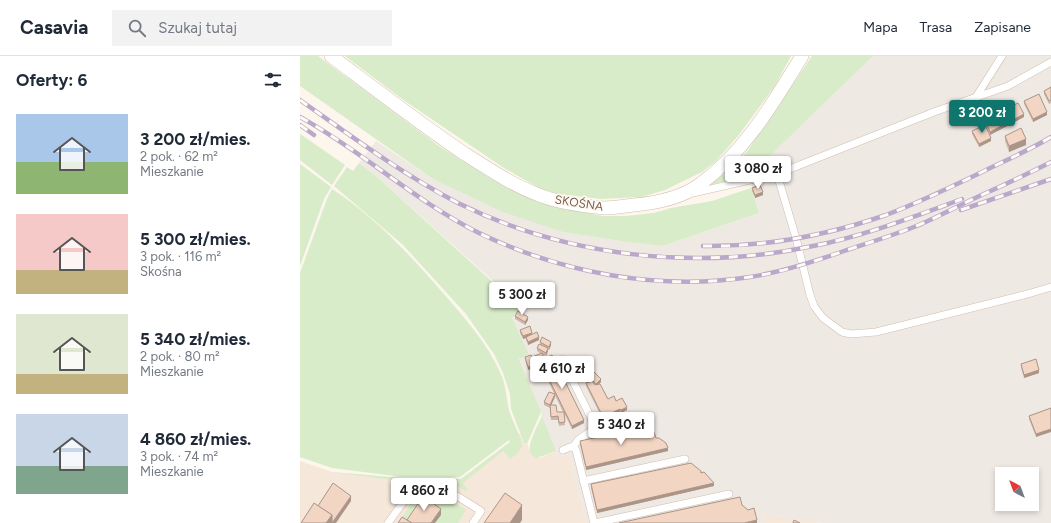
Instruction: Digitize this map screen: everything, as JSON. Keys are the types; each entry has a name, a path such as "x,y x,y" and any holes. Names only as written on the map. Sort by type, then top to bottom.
{"street":[{"name":"SKOŚNA","path":"331,56 444,140 499,176 540,195 562,201 605,208 644,204 681,196 713,175 735,154 771,107 802,56"}],"lane":[{"path":"976,97 1002,56"},
{"path":"681,196 777,174 934,112 1008,86 1051,62"},
{"path":"777,174 812,300 823,318 842,332 851,334 876,332 1051,287"},
{"path":"562,359 593,422 591,430 578,440 574,448"},
{"path":"586,434 638,423"},
{"path":"563,450 574,448"},
{"path":"574,448 576,450 595,523 729,494"},
{"path":"583,481 685,459"},
{"path":"388,523 410,493 420,490 438,490 457,496 481,511 473,523"}],"shaded area":[{"path":"873,56 1051,56 1051,523 822,523 762,513 764,523 587,523 569,454 558,457 519,358 529,354 512,318 522,307 376,176 359,163 376,141 433,179 563,232 662,246 759,213 751,188 758,185 754,171"},
{"path":"520,433 529,450 540,458 556,451 558,457 569,454 587,523 300,523 300,461 332,472 402,478 461,479 510,442 509,440"},
{"path":"762,513 822,523 764,523"}],"green space":[{"path":"300,56 318,56 439,146 493,180 537,202 602,216 626,216 654,213 671,208 712,201 751,188 759,213 662,246 563,232 503,212 433,179 300,86"},
{"path":"345,56 791,56 775,86 738,136 715,162 702,172 665,190 641,197 601,199 559,194 539,188 504,168 402,99"},
{"path":"812,56 873,56 750,175 703,187 725,174 746,153"},
{"path":"300,134 345,165 332,185 300,160"},
{"path":"359,163 376,176 521,308 512,318 529,354 519,359 541,412 527,444 524,443 511,409 510,394 503,373 494,354 466,314 403,245 334,186 347,167 353,171"},
{"path":"300,164 331,187 324,199 300,266"},
{"path":"332,189 363,211 418,265 459,311 489,351 500,372 505,386 509,410 522,443 522,447 517,454 510,459 503,451 463,483 468,490 466,491 453,484 442,482 399,481 332,472 402,478 461,479 510,442 509,440 460,477 403,477 332,468 300,457 300,273"},
{"path":"542,416 556,451 537,458 532,455 530,446"},
{"path":"427,494 450,500 466,510 458,523 398,523 416,497"}],"building":[{"path":"1051,87 1051,100 1049,101 1044,91"},
{"path":"1039,94 1047,112 1033,119 1024,101"},
{"path":"1018,103 1024,114 990,132 985,120"},
{"path":"985,125 991,138 979,144 972,131"},
{"path":"1021,128 1026,139 1009,146 1005,136"},
{"path":"760,185 763,192 755,195 752,188"},
{"path":"518,311 528,317 525,322 515,316"},
{"path":"530,326 532,333 523,336 520,330"},
{"path":"537,332 539,337 528,342 526,337"},
{"path":"542,337 551,342 549,347 540,342"},
{"path":"539,344 548,348 546,353 537,348"},
{"path":"542,353 544,358 534,362 532,357"},
{"path":"531,355 534,365 528,367 525,357"},
{"path":"552,355 584,420 572,426 540,361"},
{"path":"1036,359 1039,370 1024,375 1021,364"},
{"path":"593,371 601,379 596,384 589,376"},
{"path":"592,381 595,385 600,384 608,399 614,396 616,401 622,398 627,407 603,417 586,383"},
{"path":"549,392 555,394 550,405 544,402"},
{"path":"550,405 556,405 557,412 564,412 565,422 559,423 558,416 551,417"},
{"path":"1051,408 1051,429 1036,434 1029,416"},
{"path":"644,427 645,430 650,428 654,432 656,438 659,438 666,443 668,448 586,467 580,441"},
{"path":"691,463 701,471 701,473 704,472 714,483 597,510 591,484"},
{"path":"333,483 351,496 332,523 332,515 318,506"},
{"path":"505,493 522,505 510,523 484,523"},
{"path":"423,496 441,509 431,523 412,523 407,520"},
{"path":"740,497 742,505 748,510 754,508 757,520 744,523 619,523"},
{"path":"314,503 332,515 326,523 301,523"},
{"path":"402,517 412,523 398,523"},
{"path":"794,520 800,523 793,523"}],"railway":[{"path":"300,100 397,167 437,192 458,203 499,221 543,236 587,247 632,254 678,258 769,254 851,237 888,226 962,199"},
{"path":"300,117 323,130 433,206 479,233 543,259 611,275 646,280 681,282 715,281 762,275 797,266 914,227 1051,162"},
{"path":"300,125 314,135"},
{"path":"703,246 726,246 773,242 819,234 864,222 886,215 933,195 1051,137"},
{"path":"961,210 1051,179"}]}
